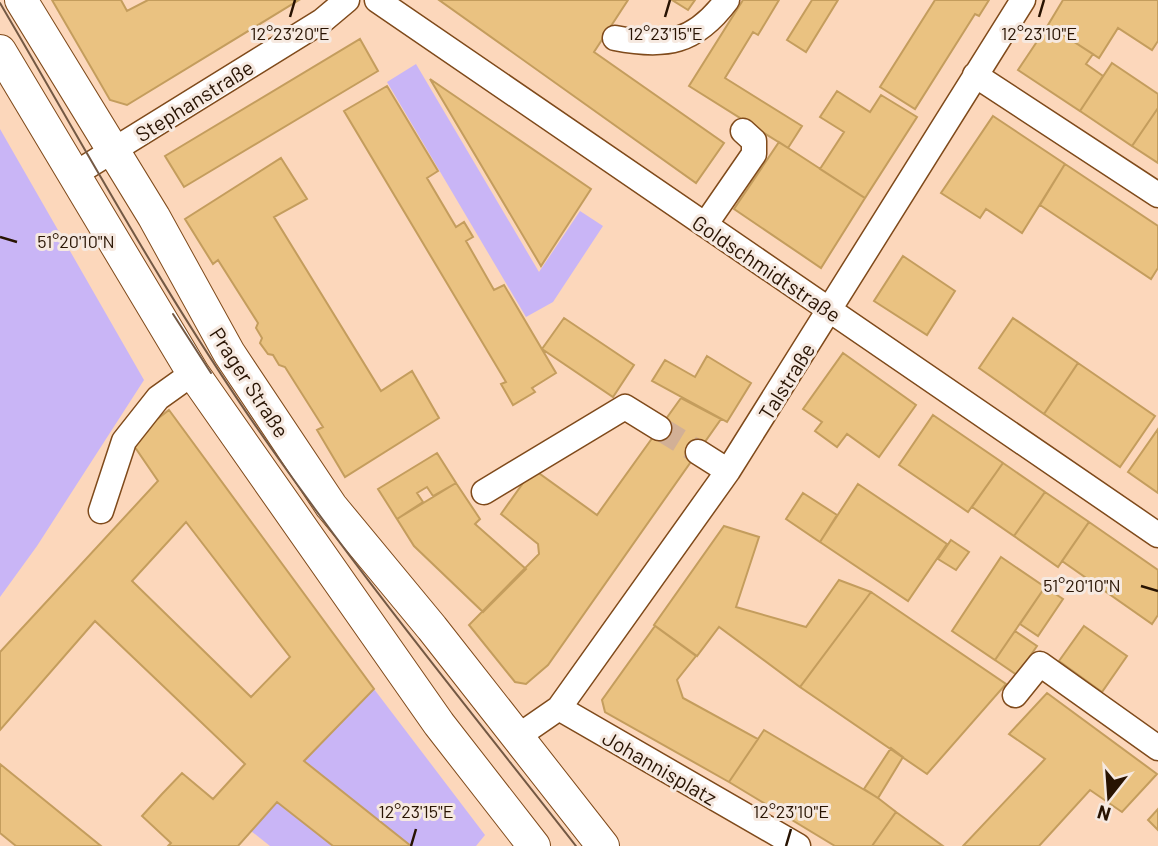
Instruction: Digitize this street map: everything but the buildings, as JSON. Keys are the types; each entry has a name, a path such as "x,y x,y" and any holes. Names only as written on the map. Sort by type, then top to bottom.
{"main road":[{"name":"Prager Straße","path":"20,0 154,217 229,353 331,506 517,737"},
{"name":"Prager Straße","path":"0,51 193,373 425,704 534,846"},
{"path":"517,737 603,846"}],"street":[{"name":"Stephanstraße","path":"75,174 322,21 347,0"},
{"name":"Goldschmidtstraße","path":"377,0 1158,535"},
{"path":"615,37 651,45 694,33 715,16 727,0"},
{"name":"Talstraße","path":"517,737 559,708 728,471 1023,0"},
{"path":"975,75 1158,195"},
{"path":"705,226 754,154 754,141 743,131"},
{"path":"101,511 124,441 158,398 193,373"},
{"path":"484,492 625,407 659,428"},
{"path":"698,452 728,471"},
{"path":"1015,695 1040,664 1158,748"},
{"name":"Johannisplatz","path":"559,708 798,846"}],"shaded area":[{"path":"416,64 539,272 580,211 603,226 553,302 526,317 387,82"},
{"path":"0,129 144,380 37,546 0,597"},
{"path":"374,689 485,835 476,846 411,846 304,761"},
{"path":"277,802 333,846 270,846 251,831"}],"tunnel":[{"path":"659,428 698,452"}],"tram line":[{"path":"0,3 167,289 239,401 349,554 576,846"},
{"path":"173,314 211,373"}]}
